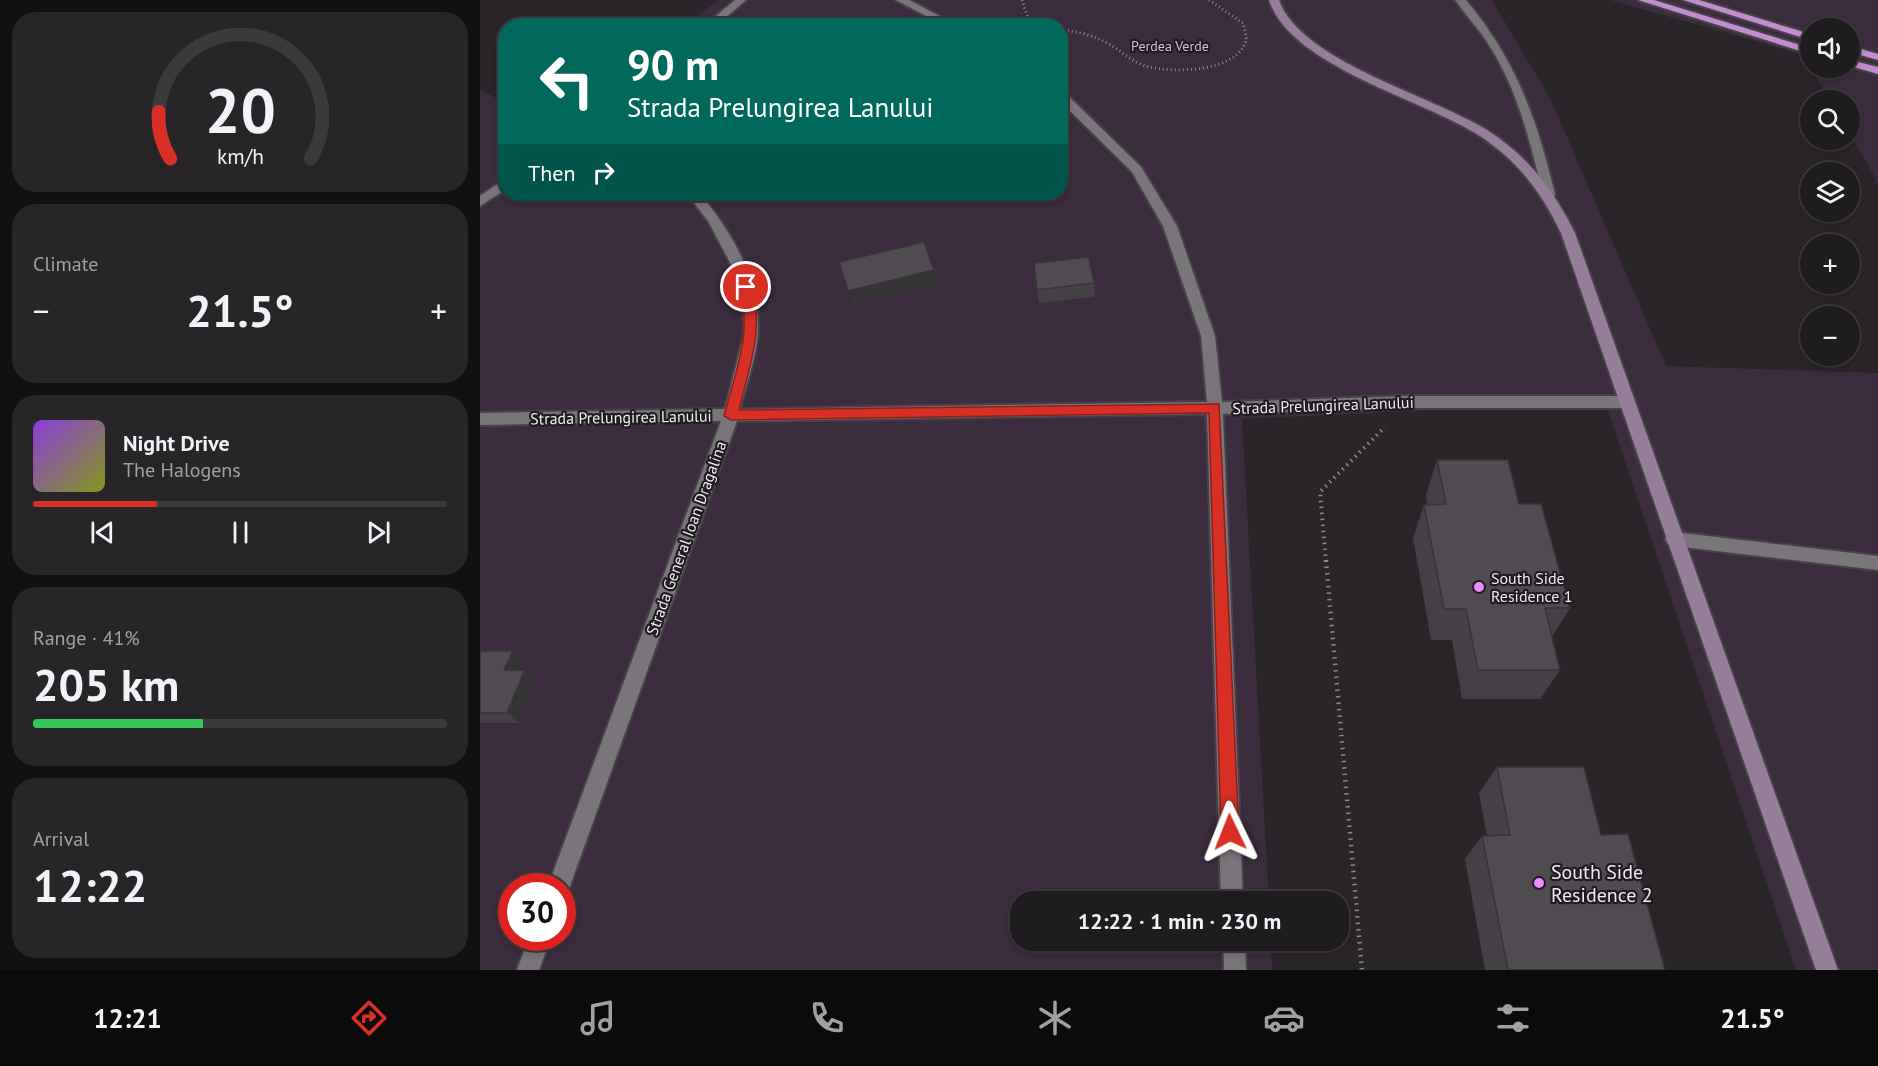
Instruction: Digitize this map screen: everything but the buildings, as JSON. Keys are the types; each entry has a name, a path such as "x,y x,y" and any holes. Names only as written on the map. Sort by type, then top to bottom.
{"highway":[{"path":"1642,0 1800,48"},
{"path":"1688,0 1800,34"},
{"path":"1860,52 1878,57"},
{"path":"1860,66 1878,71"}],"main road":[{"path":"1274,0 1277,10 1299,37 1349,66 1452,114 1485,134 1515,158 1549,194 1568,233 1827,970"}],"street":[{"path":"718,18 741,0"},
{"path":"901,0 938,18"},
{"path":"1460,0 1475,16 1509,65 1533,127 1549,194"},
{"path":"1068,102 1137,170 1170,226 1208,336 1215,408 1232,891"},
{"path":"480,202 498,188"},
{"name":"Strada General Ioan Dragalina","path":"564,873 731,416 752,334 750,302 742,272 714,219 699,201"},
{"name":"Strada Prelungirea Lanului","path":"480,419 1215,408 1410,402 1626,402"},
{"path":"1674,539 1878,563"},
{"path":"528,970 535,951"},
{"path":"1234,951 1235,970"}],"path":[{"path":"1022,0 1028,18"},
{"path":"1068,31 1107,42 1130,59 1149,67 1195,70 1219,65 1241,50 1247,39 1244,23 1209,0"},
{"path":"1362,970 1320,492 1410,402"}],"green space":[{"name":"Perdea Verde","path":"718,0 1492,0 1552,102 1666,366 1878,373 1878,970 1796,970 1605,402 1242,419 1268,891 1010,891 1010,951 1271,951 1272,970 480,970 480,89 498,99 498,201 1068,201 1068,18 694,18"},
{"path":"1610,0 1878,0 1878,183 1859,150 1860,90 1824,90 1817,78 1860,78 1860,18 1800,18 1800,54"}],"place":[{"name":"South Side Residence 1","path":"1479,587"},
{"name":"South Side Residence 2","path":"1539,883"}],"route":[{"path":"746,287 750,302 752,334 731,416 1215,408 1230,832"}]}
